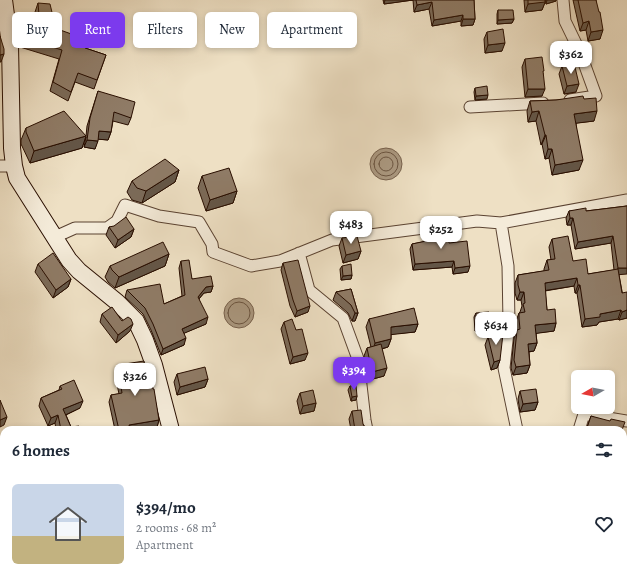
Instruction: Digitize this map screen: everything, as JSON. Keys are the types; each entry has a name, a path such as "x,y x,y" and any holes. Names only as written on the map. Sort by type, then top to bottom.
{"street":[{"path":"4,0 10,45 12,148 7,166 18,178 69,260 78,271 117,302 136,321 154,365 170,426"},
{"path":"470,107 555,102 596,96 580,52 565,21 563,0"},
{"path":"55,238 74,228 107,228 117,221 125,205 159,216 199,222 212,244 213,252 251,266 280,261 332,240 477,221 501,223 627,200"},
{"path":"501,223 508,266 508,323 504,368 516,426"},
{"path":"299,253 309,290 343,318 358,359 366,426"},
{"path":"580,426 584,414 627,421"}],"water":[{"path":"383,148 389,148 399,155 402,164 401,170 395,177 389,180 383,180 373,173 370,167 370,161 377,151"},
{"path":"239,298 250,302 254,313 250,324 239,328 228,324 224,313 228,302"}],"building":[{"path":"416,0 474,0 475,19 463,19 463,15 434,20 432,2 417,5"},
{"path":"528,0 545,0 545,2 528,4"},
{"path":"578,0 596,0 603,30 591,32 589,21 583,23"},
{"path":"38,3 50,4 52,12 39,12"},
{"path":"498,10 513,10 514,19 498,20"},
{"path":"503,29 505,43 488,45 487,32"},
{"path":"62,31 70,34 70,48 85,48 106,55 97,80 78,73 71,92 53,82 62,50 56,48 62,48"},
{"path":"0,36 4,54 0,55"},
{"path":"542,57 545,89 528,89 525,59"},
{"path":"574,63 579,84 567,86 562,66"},
{"path":"487,86 488,95 476,96 475,88"},
{"path":"98,91 135,102 131,118 114,112 111,132 99,131 98,141 87,140 90,118"},
{"path":"583,96 584,99 596,98 597,111 574,114 583,160 555,165 552,149 548,149 546,135 539,111 532,112 530,101 556,100"},
{"path":"64,111 86,136 34,151 26,132 26,128"},
{"path":"165,159 179,170 146,191 137,188 132,181"},
{"path":"229,168 237,191 210,200 202,176"},
{"path":"627,206 627,268 618,268 613,236 578,242 573,218 570,218 569,211 586,208 586,211"},
{"path":"126,217 134,229 118,240 109,227 114,226"},
{"path":"445,227 446,239 449,239 449,243 467,241 470,266 455,268 454,261 415,264 412,244 431,240 430,229"},
{"path":"357,236 361,251 346,255 342,238"},
{"path":"568,236 573,261 586,259 588,274 618,269 622,293 627,292 627,310 622,312 621,310 600,314 600,317 585,319 580,285 578,285 577,278 545,283 547,310 555,309 556,323 535,325 537,343 528,344 530,365 516,367 514,360 517,330 520,329 519,313 525,312 523,304 525,303 524,292 520,292 518,275 549,270 547,260 555,259 552,239"},
{"path":"163,242 169,254 119,277 110,266"},
{"path":"53,253 71,279 56,290 38,264"},
{"path":"189,260 192,279 211,276 213,286 206,287 198,297 208,317 182,329 186,338 163,349 145,308 127,290 160,284 164,304 185,295 181,261"},
{"path":"298,260 310,306 297,311 283,263"},
{"path":"351,264 352,275 343,276 342,266"},
{"path":"351,289 358,313 355,313 351,305 336,292"},
{"path":"112,307 122,321 128,317 131,319 133,324 118,335 102,314"},
{"path":"414,308 418,324 391,327 391,339 375,343 369,319"},
{"path":"489,312 489,327 476,327 476,313"},
{"path":"292,319 296,330 302,329 308,353 293,357 284,322"},
{"path":"503,334 500,360 494,362 488,337"},
{"path":"381,344 387,368 372,372 367,348"},
{"path":"144,361 146,382 152,382 159,420 129,426 118,426 111,395 122,393 118,367 125,366 125,364"},
{"path":"205,367 208,379 180,387 177,374"},
{"path":"74,380 83,401 63,409 71,426 60,426 58,415 51,418 41,398 62,389 60,386"},
{"path":"356,385 357,396 352,397 350,386"},
{"path":"536,389 538,402 523,404 520,391"},
{"path":"313,390 316,403 303,406 300,393"},
{"path":"0,400 7,417 0,420"},
{"path":"361,410 364,426 354,426 352,411"},
{"path":"591,416 610,421 611,419 625,422 624,426 588,426"}]}
